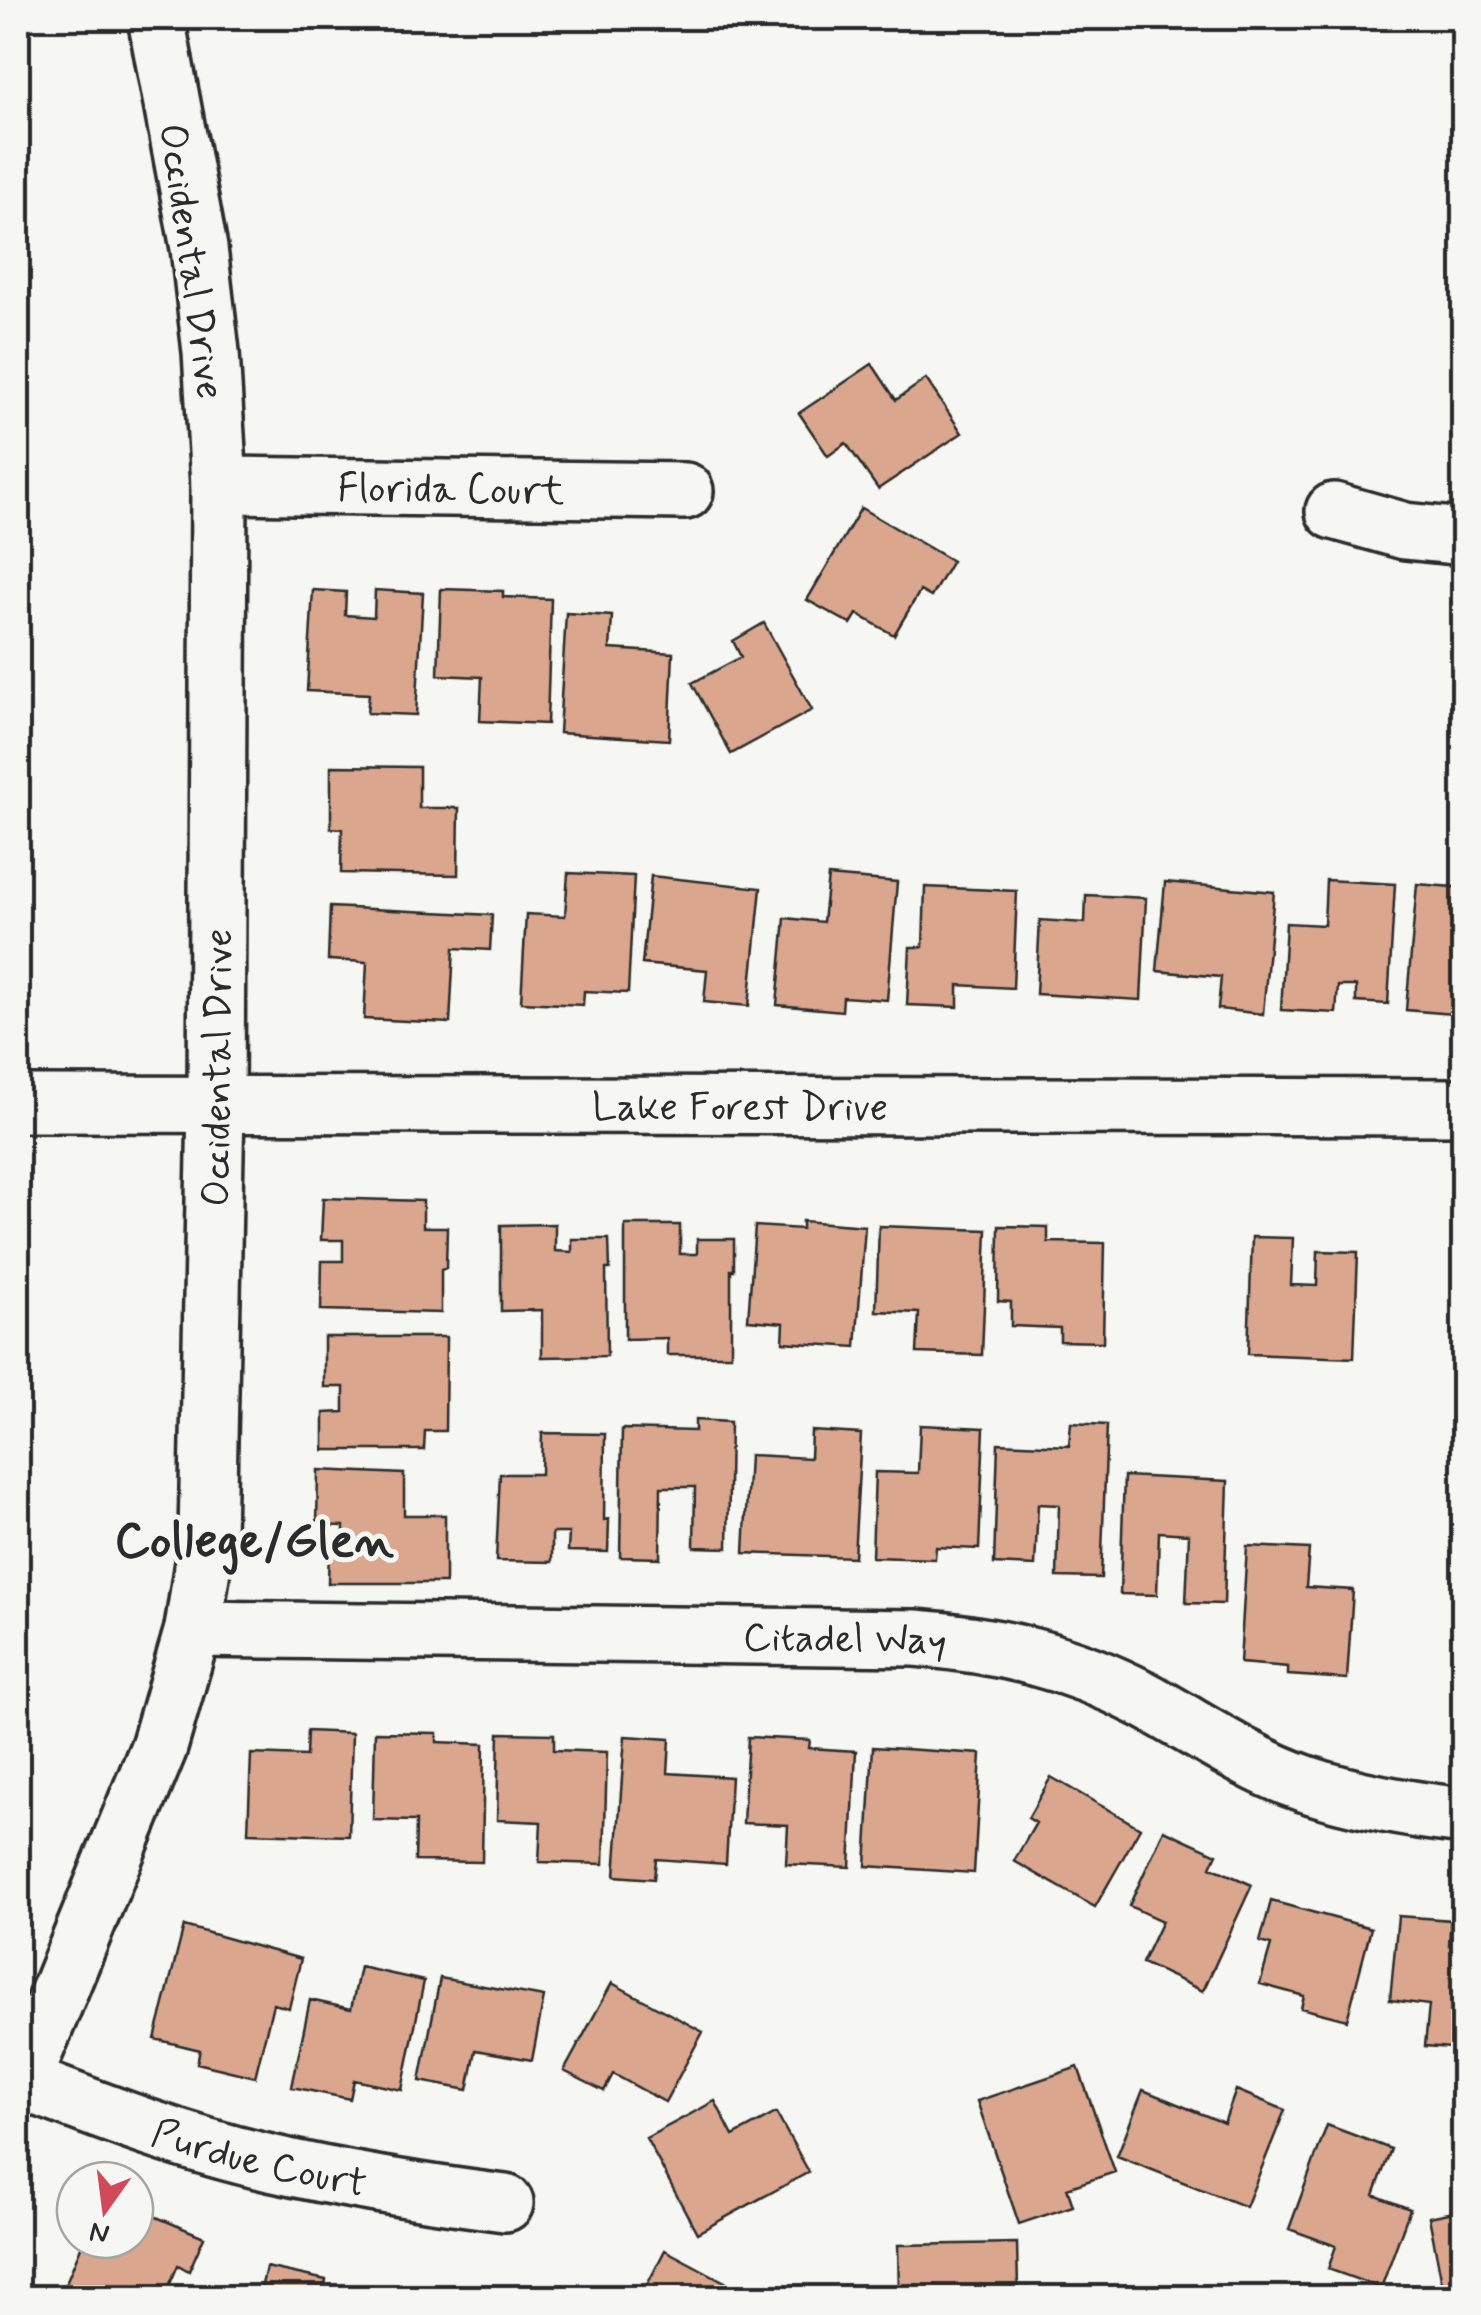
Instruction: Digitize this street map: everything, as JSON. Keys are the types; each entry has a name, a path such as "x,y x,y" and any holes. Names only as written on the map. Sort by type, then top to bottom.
{"street":[{"name":"Occidental Drive","path":"20,2087 159,1747 192,1629 206,1536 211,1459 216,1106 219,485 211,352 198,248 156,18"},
{"name":"Florida Court","path":"219,485 685,491"},
{"path":"1334,511 1405,530 1464,537"},
{"name":"Lake Forest Drive","path":"18,1104 1464,1108"},
{"name":"Citadel Way","path":"192,1629 915,1638 980,1643 1037,1656 1101,1678 1218,1745 1304,1784 1396,1809 1464,1816"},
{"name":"Purdue Court","path":"20,2087 267,2162 404,2191 505,2203"}],"building":[{"path":"872,364 896,400 926,379 962,433 878,489 846,443 828,456 799,413"},
{"path":"861,508 952,561 931,597 920,591 894,635 857,614 851,624 807,600"},
{"path":"441,589 503,591 503,597 551,599 547,724 480,721 482,677 438,675"},
{"path":"313,590 346,592 345,615 374,617 375,590 423,593 416,715 367,713 369,694 307,691"},
{"path":"566,613 612,616 610,649 673,653 669,740 559,733"},
{"path":"764,623 812,710 731,754 692,683 741,657 733,641"},
{"path":"331,766 419,767 419,808 459,808 458,875 341,873 342,829 331,828"},
{"path":"568,873 634,876 628,993 584,991 583,1005 521,1002 526,914 565,916"},
{"path":"651,876 761,888 749,1006 704,1002 707,970 642,964"},
{"path":"828,876 897,882 887,1000 843,997 842,1011 777,1005 785,918 823,922"},
{"path":"1326,880 1395,884 1388,1004 1356,1002 1356,986 1338,986 1336,1013 1281,1010 1286,923 1324,925"},
{"path":"1165,882 1274,892 1263,1014 1218,1009 1221,977 1157,971"},
{"path":"1417,884 1464,888 1464,1015 1406,1010"},
{"path":"925,887 1017,891 1013,988 958,985 958,1007 907,1005 910,947 923,947"},
{"path":"1086,895 1146,898 1141,1000 1036,994 1040,920 1085,923"},
{"path":"330,907 492,915 490,950 454,948 450,1023 364,1019 367,962 328,960"},
{"path":"323,1198 423,1201 423,1227 447,1227 441,1313 321,1310 322,1261 343,1261 343,1240 321,1240"},
{"path":"802,1221 865,1226 856,1347 783,1342 784,1323 748,1320 755,1226 802,1229"},
{"path":"555,1224 555,1251 572,1252 572,1239 609,1239 607,1356 542,1357 542,1310 501,1311 501,1225"},
{"path":"625,1225 680,1225 680,1254 697,1254 697,1239 734,1239 731,1355 667,1355 667,1338 625,1339"},
{"path":"879,1226 987,1230 982,1355 917,1353 919,1313 876,1311"},
{"path":"999,1226 1048,1227 1048,1242 1105,1243 1103,1342 1060,1341 1060,1328 1011,1326 1011,1302 998,1301"},
{"path":"1252,1237 1293,1238 1291,1285 1317,1286 1318,1251 1358,1252 1354,1358 1248,1354"},
{"path":"324,1337 446,1337 445,1431 425,1431 424,1450 324,1450 324,1413 344,1412 344,1387 324,1387"},
{"path":"695,1420 730,1422 728,1548 694,1547 695,1487 661,1487 660,1558 620,1557 622,1429 695,1431"},
{"path":"1071,1423 1107,1425 1101,1578 1057,1577 1059,1505 1038,1504 1035,1566 994,1564 998,1443 1069,1446"},
{"path":"920,1425 984,1428 979,1549 936,1547 935,1559 872,1557 875,1472 918,1473"},
{"path":"811,1431 861,1434 854,1557 744,1553 749,1455 810,1458"},
{"path":"542,1433 605,1434 604,1520 609,1519 608,1552 568,1551 569,1533 552,1533 552,1562 496,1561 500,1474 541,1474"},
{"path":"318,1470 404,1474 404,1515 445,1515 445,1583 328,1583 329,1546 344,1546 344,1526 317,1525"},
{"path":"1124,1476 1228,1481 1224,1604 1186,1603 1189,1534 1159,1532 1157,1595 1120,1594"},
{"path":"1247,1546 1309,1549 1306,1587 1353,1590 1347,1679 1288,1675 1288,1667 1240,1663"},
{"path":"307,1731 352,1733 349,1836 248,1833 251,1754 306,1756"},
{"path":"375,1732 437,1733 437,1742 484,1744 482,1862 415,1861 416,1821 373,1820"},
{"path":"499,1733 554,1734 554,1750 607,1752 604,1864 539,1862 541,1822 497,1820"},
{"path":"625,1736 670,1739 668,1773 731,1777 726,1864 656,1859 654,1879 615,1876"},
{"path":"748,1737 810,1740 809,1748 856,1751 850,1867 786,1864 788,1825 743,1823"},
{"path":"873,1747 981,1754 974,1873 866,1866"},
{"path":"1051,1777 1140,1828 1095,1907 1014,1861 1036,1823 1028,1818"},
{"path":"1164,1830 1217,1854 1211,1867 1252,1885 1203,1991 1142,1963 1162,1921 1129,1906"},
{"path":"1271,1901 1371,1928 1347,2020 1301,2008 1304,1996 1260,1984 1271,1945 1260,1942"},
{"path":"1398,1916 1451,1920 1449,1945 1464,1946 1464,2049 1425,2046 1429,2005 1390,2000"},
{"path":"184,1926 301,1959 289,2008 273,2004 255,2077 197,2063 200,2050 155,2039"},
{"path":"360,1967 424,1981 402,2090 354,2080 350,2099 292,2087 310,2000 351,2009"},
{"path":"440,1978 544,1997 532,2060 476,2050 468,2090 420,2081"},
{"path":"612,1983 703,2032 665,2102 613,2074 604,2091 564,2071"},
{"path":"1078,2067 1115,2172 1067,2188 1073,2206 1019,2224 977,2101"},
{"path":"1143,2090 1224,2123 1236,2090 1285,2110 1246,2207 1117,2156"},
{"path":"715,2101 733,2136 776,2113 809,2172 697,2233 646,2138"},
{"path":"1327,2125 1391,2149 1374,2195 1410,2209 1381,2288 1328,2269 1336,2246 1289,2229"},
{"path":"1464,2210 1464,2298 1445,2298 1429,2217"},
{"path":"155,2216 204,2237 189,2271 178,2265 164,2298 60,2297 76,2260 155,2260"},
{"path":"1017,2243 1018,2289 1028,2288 1028,2298 899,2298 898,2245"},
{"path":"665,2250 755,2298 656,2298 644,2291"},
{"path":"266,2267 326,2280 325,2285 373,2298 259,2298"}],"district":[{"name":"College/Glen","path":"254,1538"}]}
